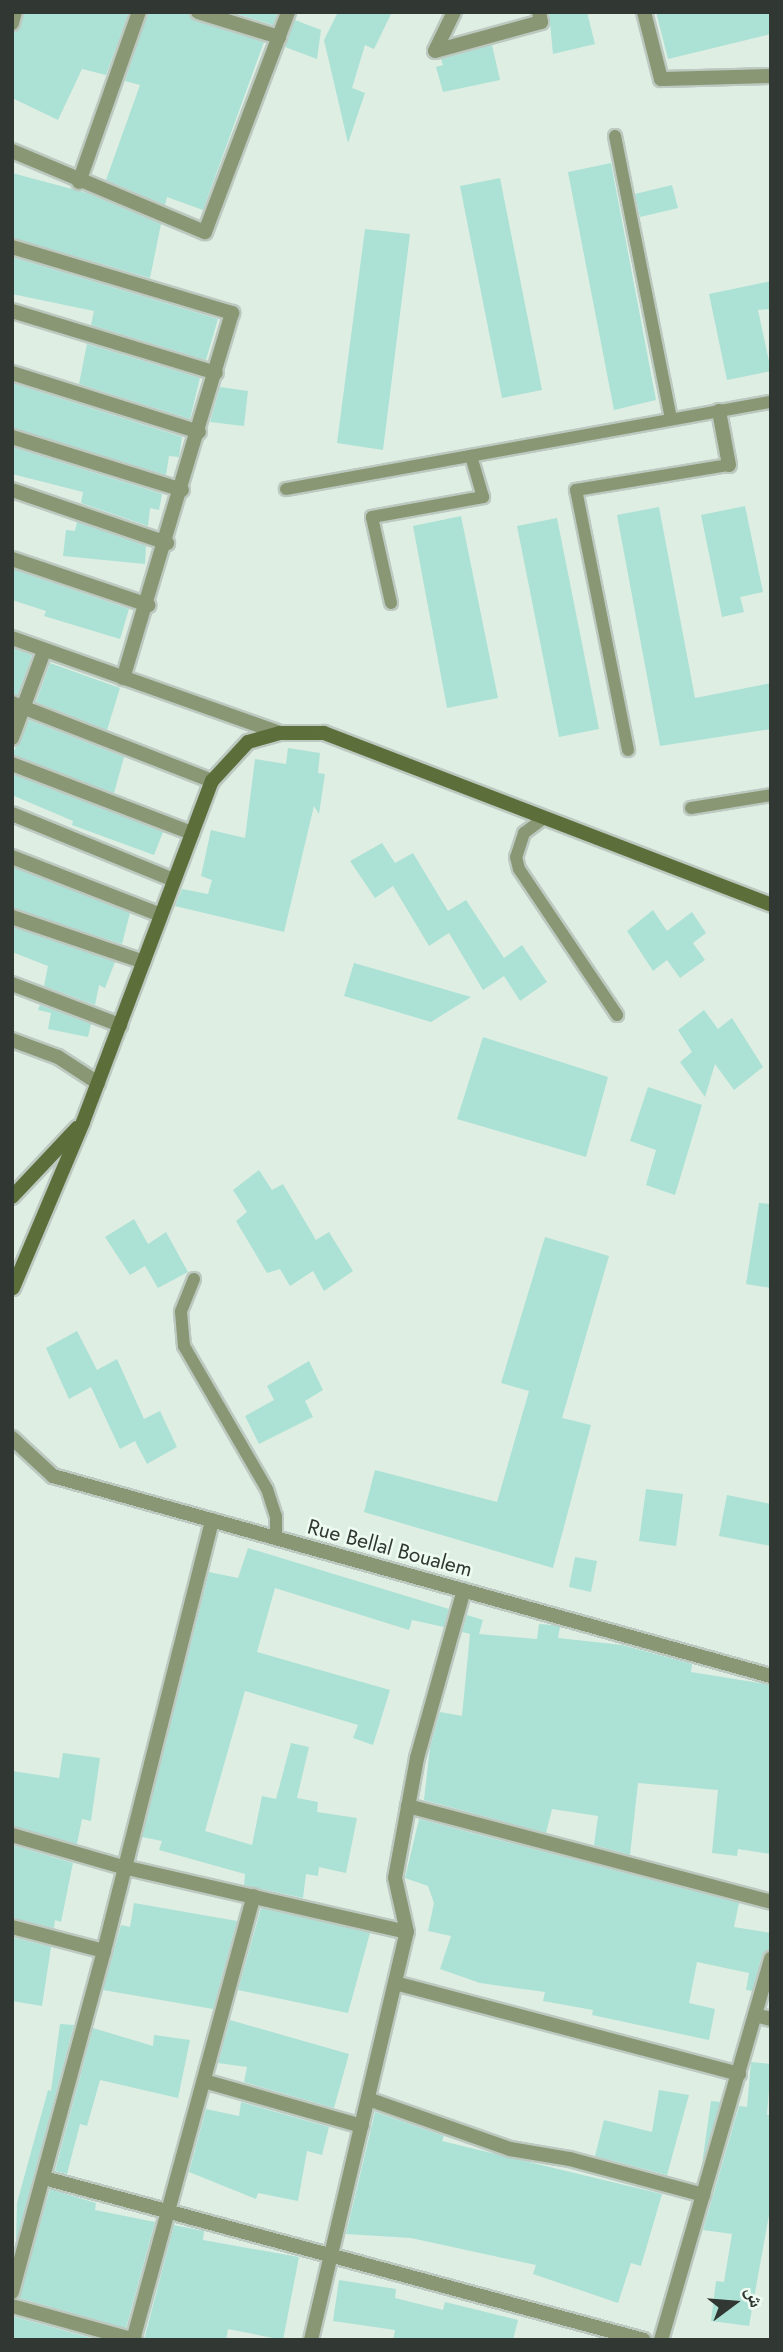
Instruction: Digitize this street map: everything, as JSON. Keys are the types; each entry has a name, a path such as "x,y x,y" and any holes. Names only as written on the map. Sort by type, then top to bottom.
{"main road":[{"path":"12,1302 13,1287 83,1122 212,781 248,742 280,733 324,733 771,905"},
{"path":"12,1197 83,1122"}],"street":[{"path":"12,23 15,12"},
{"path":"79,182 139,12"},
{"path":"198,12 279,37"},
{"path":"12,151 79,182 205,232 288,12"},
{"path":"454,12 435,51 541,22 539,12"},
{"path":"644,12 661,79 771,76"},
{"path":"12,247 232,313 167,543 123,678"},
{"path":"12,311 216,373"},
{"path":"12,373 199,432"},
{"path":"719,411 729,465"},
{"path":"12,437 182,490"},
{"path":"12,490 167,543"},
{"path":"12,559 148,605"},
{"path":"12,638 280,733"},
{"path":"12,738 18,705 44,650"},
{"path":"18,705 212,781"},
{"path":"12,764 192,833"},
{"path":"12,814 174,880"},
{"path":"12,857 162,915"},
{"path":"12,917 144,962"},
{"path":"12,984 120,1025"},
{"path":"12,1040 58,1058 98,1083"},
{"name":"Rue Bellal Boualem","path":"12,1438 53,1476 771,1676"},
{"path":"12,2292 104,1951 212,1520"},
{"path":"311,2340 407,1931 395,1878 417,1758 464,1590"},
{"path":"408,1806 771,1902"},
{"path":"12,1835 123,1867 407,1931"},
{"path":"12,2306 134,2340 254,1896"},
{"path":"12,1927 104,1951"},
{"path":"661,2340 771,1959"},
{"path":"395,1983 739,2074"},
{"path":"755,2015 771,2019"},
{"path":"204,2081 362,2126"},
{"path":"368,2099 510,2149 570,2159 703,2195"},
{"path":"44,2178 644,2340"}],"lane":[{"path":"615,136 671,419"},
{"path":"286,489 771,402"},
{"path":"391,603 372,517 483,497 471,456"},
{"path":"628,750 576,490 729,465"},
{"path":"691,808 771,795"},
{"path":"544,818 524,833 516,857 519,869 617,1015"},
{"path":"194,1279 181,1312 184,1346 267,1489 276,1516 276,1538"}],"building":[{"path":"24,12 129,12 106,75 82,69 58,120 12,98 12,32 19,29"},
{"path":"148,12 189,12 195,21 264,42 203,210 167,197 165,205 106,180 140,85 125,81"},
{"path":"231,12 272,12 277,14 273,25"},
{"path":"338,12 392,12 374,49 365,45 352,88 365,93 348,143 324,40"},
{"path":"549,12 587,12 595,44 553,54"},
{"path":"656,12 771,12 771,34 668,59"},
{"path":"295,20 321,30 317,59 285,47"},
{"path":"492,45 500,80 443,92 436,67 443,65 441,59"},
{"path":"611,163 656,400 614,410 568,172"},
{"path":"12,173 87,193 161,224 150,278 12,238"},
{"path":"500,178 542,390 502,398 460,186"},
{"path":"672,185 678,208 640,217 635,194"},
{"path":"365,229 410,234 383,450 337,443"},
{"path":"12,257 218,319 206,360 91,325 94,311 12,294"},
{"path":"771,281 771,309 758,310 771,371 727,380 709,294"},
{"path":"87,344 200,378 190,419 79,384"},
{"path":"12,383 182,437 179,457 169,456 166,475 12,428"},
{"path":"220,387 248,391 244,426 210,422"},
{"path":"12,447 162,494 159,510 150,508 148,526 81,503 83,492 12,474"},
{"path":"745,506 763,592 740,597 744,612 722,617 701,515"},
{"path":"659,507 695,698 771,683 771,729 660,746 617,515"},
{"path":"461,516 498,698 447,708 413,526"},
{"path":"557,518 599,729 559,737 517,526"},
{"path":"77,522 146,546 145,564 63,556 66,530 75,531"},
{"path":"12,569 129,609 120,639 44,616 46,611 12,600"},
{"path":"12,648 32,655 18,695 12,694"},
{"path":"50,663 120,688 107,730 36,702"},
{"path":"29,720 124,757 114,793 12,755"},
{"path":"288,748 320,753 318,773 325,774 319,814 314,806 284,932 175,906 182,889 208,894 212,880 201,876 211,830 245,838 255,759 286,764"},
{"path":"12,774 163,832 154,855 72,825 73,821 12,795"},
{"path":"382,843 395,863 413,853 448,911 466,900 504,958 522,945 547,982 520,1001 504,976 483,990 449,933 429,946 393,886 375,898 350,861"},
{"path":"12,867 130,913 122,944 12,908"},
{"path":"653,910 667,931 692,912 706,933 693,943 705,960 680,978 667,960 653,971 627,931"},
{"path":"12,927 115,962 105,988 99,985 95,1005 44,986 48,966 12,952"},
{"path":"354,963 471,997 431,1022 344,996"},
{"path":"40,1005 91,1024 88,1037 48,1029 51,1013 38,1010"},
{"path":"704,1010 718,1029 732,1018 763,1067 734,1090 715,1064 705,1097 680,1062 692,1052 678,1030"},
{"path":"483,1037 608,1077 586,1157 457,1119"},
{"path":"648,1087 702,1105 675,1195 646,1185 656,1150 630,1141"},
{"path":"259,1170 272,1190 283,1184 316,1240 329,1232 353,1271 324,1291 313,1271 290,1286 280,1269 267,1273 236,1221 247,1212 233,1190"},
{"path":"759,1203 771,1204 771,1288 746,1284"},
{"path":"134,1219 148,1244 166,1232 188,1272 158,1288 145,1266 130,1275 105,1237"},
{"path":"545,1237 609,1256 562,1418 591,1425 553,1568 364,1512 375,1470 497,1502 529,1391 501,1383"},
{"path":"77,1331 97,1370 117,1359 144,1419 160,1411 177,1447 147,1464 135,1441 120,1449 91,1387 69,1399 46,1348"},
{"path":"309,1361 323,1390 305,1401 313,1417 259,1444 245,1416 274,1400 267,1386"},
{"path":"646,1489 683,1494 676,1546 639,1541"},
{"path":"727,1495 771,1504 771,1546 719,1536"},
{"path":"248,1548 449,1609 444,1627 412,1620 409,1630 275,1588 257,1652 390,1690 373,1745 353,1738 358,1725 245,1691 205,1831 252,1845 262,1796 276,1799 291,1743 309,1747 297,1798 318,1802 317,1812 357,1818 346,1873 319,1867 318,1876 306,1874 303,1898 244,1885 245,1874 159,1850 162,1841 142,1837 209,1572 238,1578"},
{"path":"575,1557 597,1561 591,1592 569,1587"},
{"path":"467,1615 483,1620 479,1634 537,1639 539,1624 553,1625 560,1627 558,1638 622,1645 692,1664 691,1672 771,1685 771,1854 738,1849 737,1856 712,1853 718,1790 638,1783 630,1855 594,1845 598,1816 552,1809 546,1833 424,1800 430,1747 440,1712 462,1716 470,1634 462,1632"},
{"path":"63,1753 100,1758 91,1821 82,1819 77,1844 12,1826 12,1771 59,1778"},
{"path":"419,1819 739,1903 734,1927 771,1933 771,1950 762,1956 752,1991 746,1990 749,1973 697,1962 689,2003 715,2009 709,2040 592,2015 593,2010 543,2001 545,1992 480,1983 440,1969 451,1936 428,1931 434,1903 428,1886 405,1878"},
{"path":"12,1845 73,1863 61,1922 55,1920 54,1928 12,1918"},
{"path":"134,1903 237,1921 213,2009 103,1990 121,1925 130,1927"},
{"path":"261,1908 370,1933 348,2013 238,1990"},
{"path":"12,1937 51,1947 42,2006 12,2001"},
{"path":"230,2020 349,2054 334,2108 244,2082 247,2067 218,2063"},
{"path":"60,2024 74,2025 16,2242 17,2203 48,2090 51,2091"},
{"path":"93,2028 153,2046 154,2035 190,2040 178,2098 100,2080 87,2126 80,2124 67,2174 55,2171"},
{"path":"751,2062 771,2064 767,2115 771,2115 771,2204 749,2326 711,2321 716,2281 724,2282 732,2234 703,2230 739,2106 747,2107"},
{"path":"659,2090 689,2095 667,2175 595,2156 604,2120 652,2132"},
{"path":"711,2101 720,2102 702,2164"},
{"path":"241,2102 329,2127 322,2155 307,2151 298,2201 258,2193 256,2199 189,2172 206,2109 239,2116"},
{"path":"375,2112 444,2136 442,2141 662,2194 641,2266 631,2263 618,2303 533,2274 536,2265 411,2238 346,2234"},
{"path":"50,2189 96,2203 95,2210 155,2222 126,2328 19,2298"},
{"path":"174,2225 204,2231 203,2240 299,2257 283,2340 228,2329 226,2340 144,2340"},
{"path":"339,2280 396,2289 395,2298 443,2310 445,2302 518,2320 513,2340 393,2340 395,2330 333,2321"},
{"path":"12,2316 98,2340 12,2340"}]}
